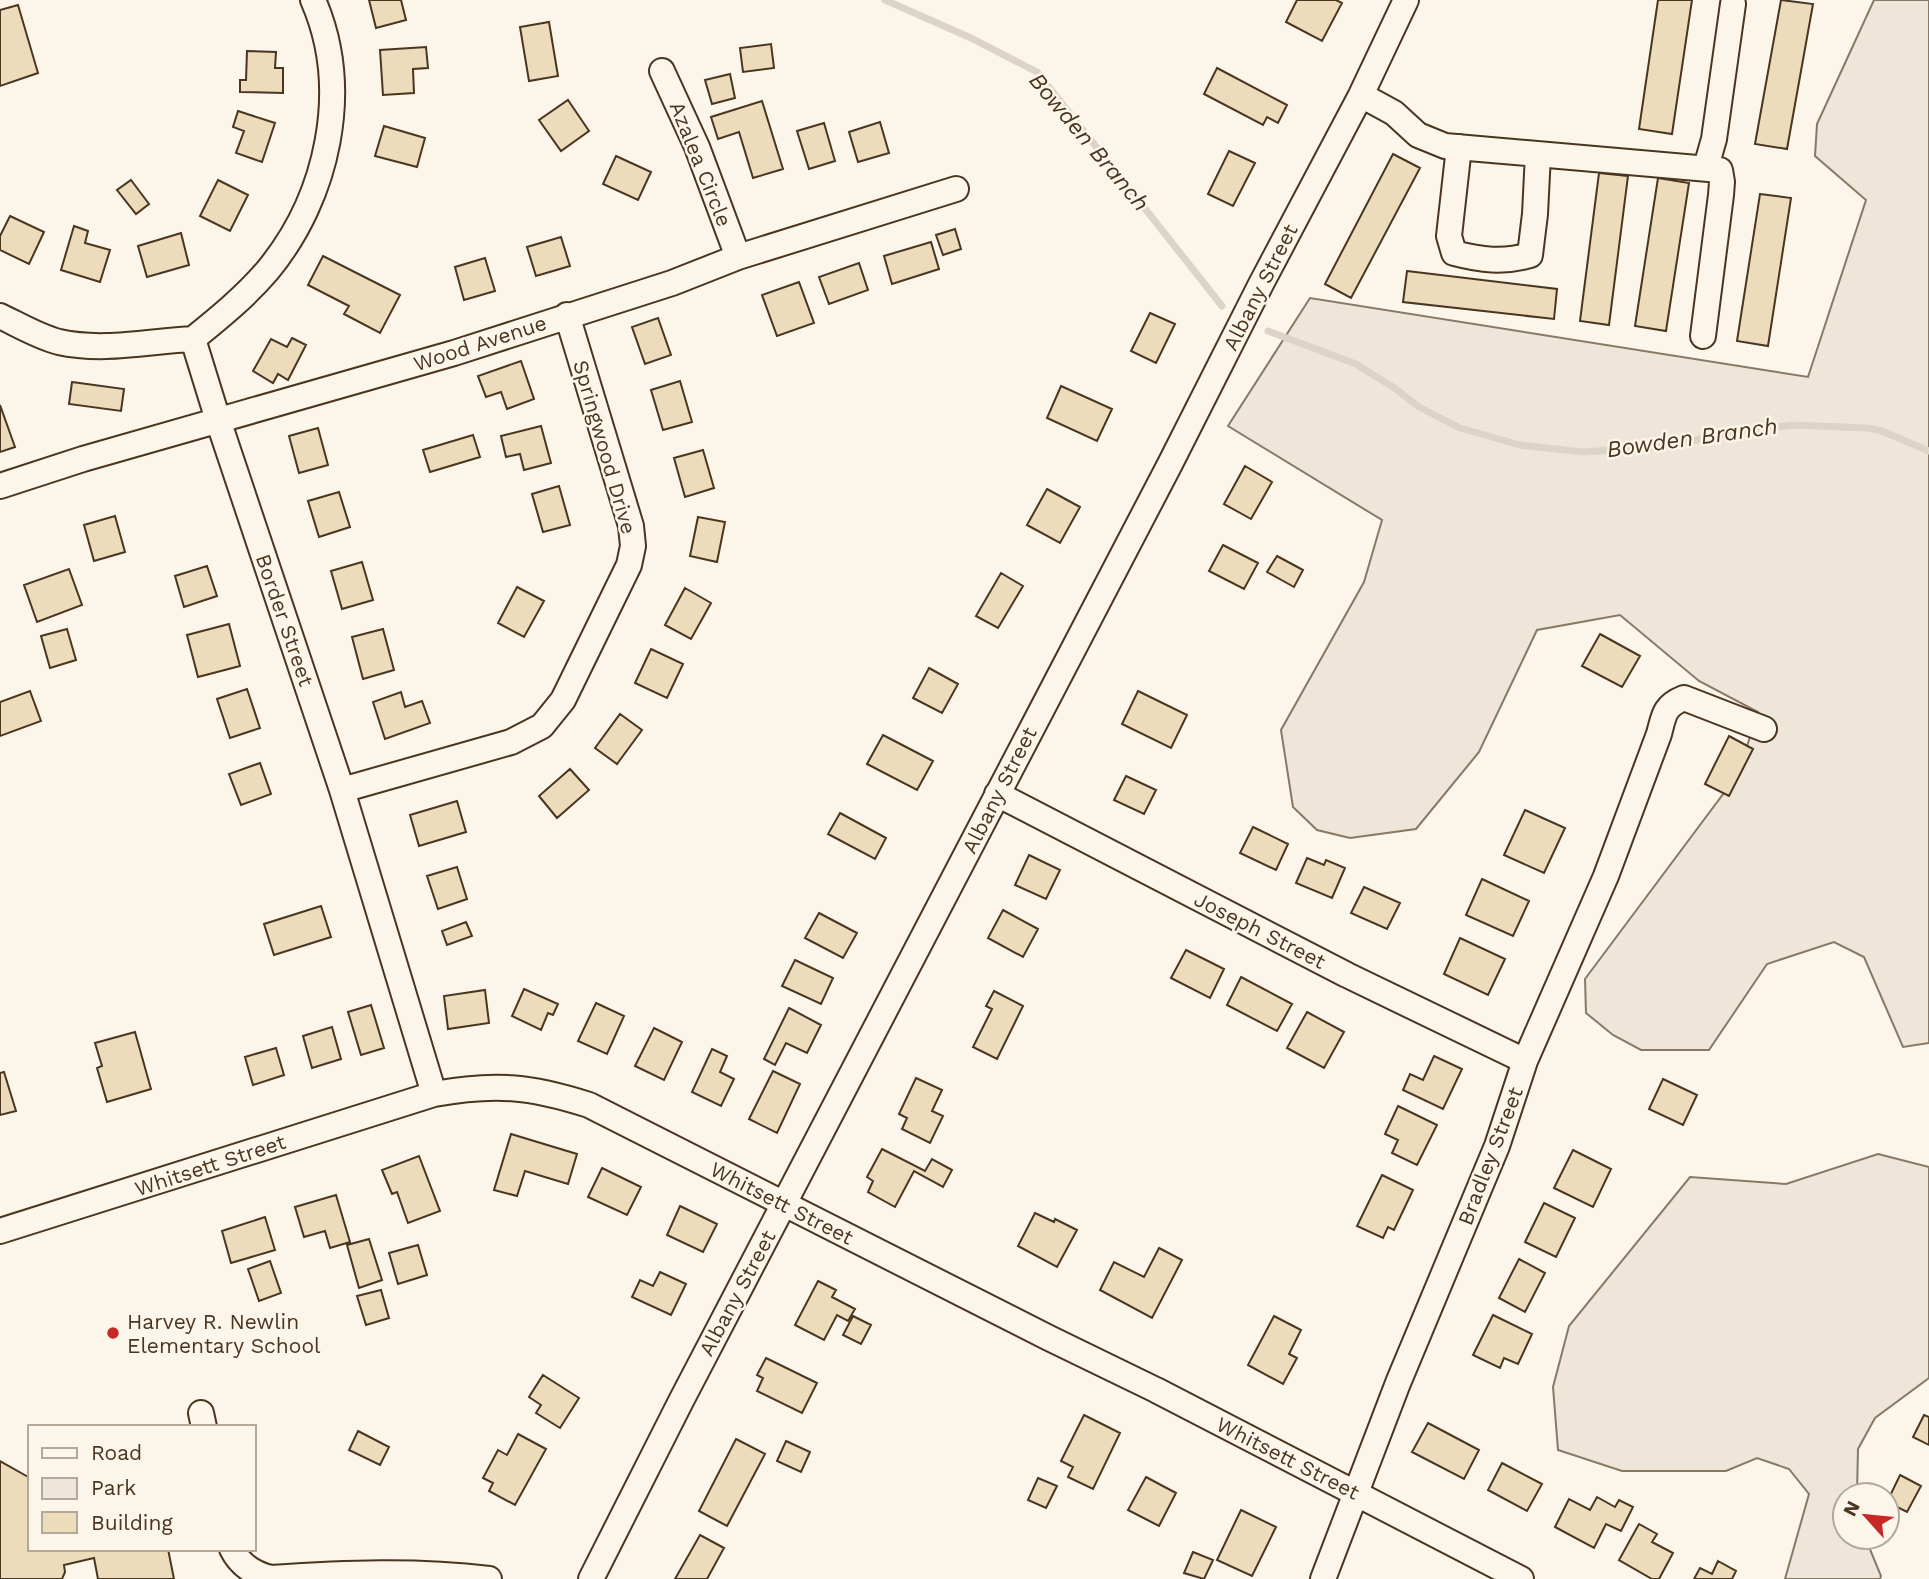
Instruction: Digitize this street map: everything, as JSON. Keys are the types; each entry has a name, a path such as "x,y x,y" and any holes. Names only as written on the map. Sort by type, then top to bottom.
{"street":[{"path":"0,316 45,337 88,346 193,339 226,312 267,272 289,242 301,219 321,173 329,136 332,98 329,60 313,0"},
{"name":"Albany Street","path":"591,1579 1361,95 1406,0"},
{"path":"1706,167 1714,139 1733,4"},
{"name":"Azalea Circle","path":"662,71 697,147 738,257"},
{"path":"1361,95 1394,114 1418,135 1445,146 1720,170 1722,182 1703,336"},
{"path":"1460,147 1449,236 1454,253 1476,259 1509,261 1530,255 1538,154"},
{"name":"Wood Avenue","path":"0,486 454,353 672,283 738,257 956,189"},
{"name":"Springwood Drive","path":"342,790 510,741 542,726 563,700 629,565 633,546 631,526 567,315"},
{"name":"Border Street","path":"193,339 342,790 433,1094"},
{"name":"Bradley Street","path":"1323,1579 1404,1370 1497,1146 1525,1061 1606,877 1664,714 1671,703 1684,698 1764,729"},
{"name":"Joseph Street","path":"997,794 1347,975 1525,1061"},
{"name":"Whitsett Street","path":"0,1231 433,1094 470,1087 536,1089 589,1105 1156,1390 1521,1579"},
{"path":"234,1551 246,1567 258,1575 271,1578 388,1572 444,1573 489,1579"}],"green space":[{"path":"1874,0 1929,0 1929,1043 1903,1047 1864,957 1834,942 1767,964 1709,1050 1641,1050 1613,1035 1586,1013 1585,979 1738,774 1758,712 1699,681 1620,615 1537,630 1479,752 1416,829 1350,838 1317,830 1293,807 1281,730 1364,582 1382,520 1228,426 1310,298 1808,377 1866,200 1815,156 1817,124"},
{"path":"1878,1154 1929,1167 1929,1378 1875,1418 1858,1449 1857,1481 1831,1481 1831,1551 1871,1551 1880,1579 1785,1579 1809,1494 1789,1469 1757,1458 1726,1471 1622,1471 1558,1450 1553,1387 1569,1326 1690,1177 1786,1184"}],"building":[{"path":"369,0 401,0 406,20 376,28"},
{"path":"1297,0 1336,0 1342,3 1322,41 1286,22"},
{"path":"1658,0 1692,0 1672,134 1639,129"},
{"path":"1781,0 1813,4 1787,149 1755,144"},
{"path":"18,5 38,73 0,86 0,10"},
{"path":"549,22 558,76 529,81 520,27"},
{"path":"771,44 774,68 743,72 740,48"},
{"path":"426,47 428,68 413,69 414,93 383,95 380,50"},
{"path":"247,51 276,52 275,68 283,68 283,93 240,92 240,80 246,80"},
{"path":"1217,68 1287,105 1278,123 1267,117 1263,125 1204,94"},
{"path":"730,74 735,98 712,104 705,80"},
{"path":"568,100 589,131 561,151 539,120"},
{"path":"762,101 783,169 753,178 739,132 718,139 711,117"},
{"path":"238,111 275,123 262,162 236,153 244,131 233,127"},
{"path":"880,122 889,153 858,162 849,132"},
{"path":"824,123 835,161 809,169 797,131"},
{"path":"384,126 425,138 417,167 375,156"},
{"path":"1229,151 1255,163 1233,206 1208,194"},
{"path":"1393,154 1420,168 1351,298 1325,284"},
{"path":"616,156 651,172 638,200 603,184"},
{"path":"1599,173 1628,176 1609,325 1580,321"},
{"path":"1658,178 1689,183 1666,331 1635,326"},
{"path":"131,180 149,204 136,214 117,190"},
{"path":"218,180 248,195 230,231 200,216"},
{"path":"1760,194 1791,198 1768,346 1737,341"},
{"path":"10,216 44,232 29,264 0,250 0,236"},
{"path":"74,226 88,231 85,243 110,250 100,282 61,270"},
{"path":"955,229 961,249 943,255 936,235"},
{"path":"181,233 189,265 147,277 138,246"},
{"path":"561,237 570,266 536,276 527,247"},
{"path":"931,242 939,269 892,284 884,256"},
{"path":"323,256 400,295 380,333 344,314 349,306 308,285"},
{"path":"485,258 495,291 464,300 455,267"},
{"path":"859,263 868,290 829,304 819,277"},
{"path":"1407,271 1557,289 1554,319 1403,302"},
{"path":"799,282 814,323 777,336 762,295"},
{"path":"1150,313 1175,324 1156,363 1131,351"},
{"path":"658,318 671,355 645,364 632,327"},
{"path":"292,338 306,345 288,380 278,374 273,383 253,371 271,339 287,347"},
{"path":"521,361 534,399 507,409 501,392 486,397 478,376"},
{"path":"680,381 692,422 663,430 651,390"},
{"path":"72,382 124,389 121,411 69,404"},
{"path":"1061,386 1112,409 1097,441 1047,418"},
{"path":"0,405 15,447 0,452"},
{"path":"541,426 551,463 524,470 520,454 506,457 501,436"},
{"path":"318,428 328,465 299,473 289,436"},
{"path":"473,435 480,457 430,472 423,450"},
{"path":"703,450 714,488 685,497 674,458"},
{"path":"1245,466 1272,482 1251,519 1224,504"},
{"path":"559,486 570,525 543,532 532,494"},
{"path":"1047,489 1080,507 1060,543 1027,525"},
{"path":"339,492 350,527 319,537 308,501"},
{"path":"115,516 125,552 94,561 84,525"},
{"path":"698,517 725,522 717,562 690,556"},
{"path":"1223,545 1258,563 1244,589 1209,571"},
{"path":"1277,556 1303,570 1294,587 1267,572"},
{"path":"362,562 373,600 342,609 331,571"},
{"path":"207,566 217,596 184,607 175,576"},
{"path":"69,569 82,605 37,622 24,585"},
{"path":"1001,573 1023,586 998,628 976,616"},
{"path":"517,587 544,601 524,637 498,623"},
{"path":"685,588 711,603 691,639 665,625"},
{"path":"229,624 240,666 198,677 187,635"},
{"path":"67,629 76,660 50,668 41,636"},
{"path":"383,629 394,670 363,679 352,637"},
{"path":"1600,634 1640,656 1622,687 1582,666"},
{"path":"651,649 683,664 667,698 635,683"},
{"path":"929,668 958,684 942,713 913,698"},
{"path":"247,689 260,728 230,738 217,699"},
{"path":"30,691 41,721 0,736 0,702"},
{"path":"1138,691 1187,715 1171,748 1122,724"},
{"path":"401,692 405,707 422,701 430,723 385,739 373,702"},
{"path":"620,714 642,730 617,764 595,748"},
{"path":"883,735 933,761 917,790 867,764"},
{"path":"1729,736 1753,749 1729,796 1705,784"},
{"path":"260,763 271,794 241,805 229,774"},
{"path":"570,769 589,790 557,818 539,796"},
{"path":"1126,776 1156,790 1144,814 1114,800"},
{"path":"457,801 466,832 419,846 410,815"},
{"path":"1525,810 1565,828 1544,873 1504,855"},
{"path":"840,813 886,838 875,859 828,834"},
{"path":"1253,827 1288,844 1276,870 1240,853"},
{"path":"1029,855 1060,870 1046,899 1015,885"},
{"path":"1307,858 1324,865 1326,860 1345,868 1332,898 1296,883"},
{"path":"457,867 467,899 438,909 427,876"},
{"path":"1482,879 1529,901 1513,936 1466,915"},
{"path":"1364,887 1400,903 1387,929 1351,913"},
{"path":"321,906 331,937 274,955 264,924"},
{"path":"1003,910 1038,929 1023,957 988,938"},
{"path":"819,913 857,933 843,958 805,938"},
{"path":"466,922 472,936 447,945 442,931"},
{"path":"1460,938 1505,959 1488,995 1444,974"},
{"path":"1186,950 1224,969 1210,998 1171,978"},
{"path":"795,960 833,978 821,1004 782,986"},
{"path":"1241,977 1292,1004 1277,1031 1227,1005"},
{"path":"524,989 558,1004 553,1015 548,1013 541,1030 512,1016"},
{"path":"485,990 489,1023 448,1029 444,996"},
{"path":"994,991 1023,1006 997,1059 973,1047 992,1009 986,1006"},
{"path":"596,1003 624,1016 607,1054 578,1041"},
{"path":"371,1005 384,1048 361,1055 348,1012"},
{"path":"789,1008 821,1025 807,1053 786,1043 775,1065 764,1059"},
{"path":"1307,1012 1344,1032 1324,1068 1287,1048"},
{"path":"332,1027 341,1059 312,1068 303,1036"},
{"path":"654,1028 682,1042 664,1080 635,1066"},
{"path":"135,1032 151,1089 107,1102 97,1068 102,1066 95,1043"},
{"path":"276,1048 284,1075 253,1085 245,1057"},
{"path":"712,1049 727,1056 720,1072 734,1079 721,1106 692,1092"},
{"path":"1434,1056 1462,1069 1443,1109 1403,1090 1410,1074 1423,1080"},
{"path":"773,1071 800,1084 777,1133 749,1119"},
{"path":"4,1072 16,1111 0,1115 0,1073"},
{"path":"916,1078 942,1090 932,1111 943,1116 930,1143 902,1129 907,1118 899,1114"},
{"path":"1663,1079 1697,1095 1683,1125 1649,1109"},
{"path":"1398,1106 1437,1125 1417,1165 1392,1153 1398,1140 1385,1134"},
{"path":"511,1134 577,1154 568,1184 525,1171 517,1196 494,1190"},
{"path":"882,1149 925,1171 932,1159 952,1170 943,1187 914,1171 895,1207 868,1192 873,1181 867,1177"},
{"path":"1573,1150 1611,1169 1593,1207 1554,1188"},
{"path":"419,1156 440,1211 408,1223 397,1192 392,1194 382,1170"},
{"path":"602,1168 641,1187 627,1215 588,1197"},
{"path":"1382,1175 1413,1190 1394,1230 1388,1227 1383,1238 1357,1226"},
{"path":"336,1195 350,1242 330,1248 325,1231 304,1237 295,1207"},
{"path":"1544,1203 1575,1218 1556,1257 1525,1242"},
{"path":"680,1206 717,1224 703,1252 667,1235"},
{"path":"1035,1213 1077,1230 1057,1267 1018,1246"},
{"path":"265,1217 275,1250 231,1263 222,1231"},
{"path":"369,1239 382,1280 359,1288 347,1245"},
{"path":"418,1245 427,1275 398,1284 389,1253"},
{"path":"1159,1248 1182,1260 1152,1318 1100,1290 1114,1262 1144,1277"},
{"path":"1519,1259 1545,1273 1525,1312 1499,1298"},
{"path":"270,1261 281,1293 259,1301 248,1269"},
{"path":"660,1272 686,1284 671,1315 632,1297 640,1280 653,1286"},
{"path":"818,1281 836,1290 832,1297 855,1309 848,1321 837,1315 824,1340 795,1325"},
{"path":"381,1290 389,1318 366,1325 357,1296"},
{"path":"1493,1315 1532,1334 1518,1364 1504,1358 1500,1368 1473,1355"},
{"path":"853,1316 871,1325 861,1344 843,1335"},
{"path":"1274,1316 1301,1330 1289,1354 1297,1358 1283,1384 1248,1365"},
{"path":"766,1358 817,1383 802,1413 757,1391 763,1378 757,1375"},
{"path":"543,1375 579,1398 560,1428 536,1413 541,1405 529,1397"},
{"path":"1084,1415 1120,1433 1093,1489 1068,1477 1073,1467 1061,1461"},
{"path":"1924,1415 1929,1417 1929,1445 1913,1437"},
{"path":"1428,1423 1479,1450 1464,1479 1412,1452"},
{"path":"358,1431 389,1447 380,1465 349,1450"},
{"path":"518,1434 546,1449 515,1505 489,1491 493,1483 483,1478 498,1450 507,1455"},
{"path":"736,1439 765,1454 727,1526 699,1511"},
{"path":"786,1441 810,1452 801,1472 777,1461"},
{"path":"0,1461 28,1477 28,1551 168,1551 174,1579 98,1579 94,1558 64,1565 62,1579 0,1579"},
{"path":"1502,1463 1542,1484 1527,1511 1488,1490"},
{"path":"1900,1475 1921,1486 1907,1512 1901,1509 1901,1481 1897,1481"},
{"path":"1146,1477 1176,1493 1159,1526 1128,1510"},
{"path":"1038,1478 1057,1486 1046,1508 1028,1500"},
{"path":"1597,1497 1615,1507 1619,1500 1633,1507 1621,1531 1606,1524 1594,1548 1555,1527 1569,1499 1590,1510"},
{"path":"1241,1510 1276,1527 1252,1576 1217,1560"},
{"path":"1639,1524 1657,1534 1652,1542 1673,1553 1659,1579 1652,1579 1619,1560"},
{"path":"700,1535 724,1548 707,1579 675,1579"},
{"path":"1193,1552 1213,1560 1204,1579 1184,1573"},
{"path":"1718,1561 1736,1571 1732,1579 1694,1579 1700,1568 1712,1574"}],"waterway":[{"name":"Bowden Branch","path":"885,0 971,38 1037,72 1222,306"},
{"name":"Bowden Branch","path":"1268,331 1356,364 1419,407 1460,428 1520,445 1583,452 1660,447 1742,431 1793,425 1867,428 1882,431 1929,451"}],"place":[{"name":"Harvey R. Newlin Elementary School","path":"113,1333"}]}
